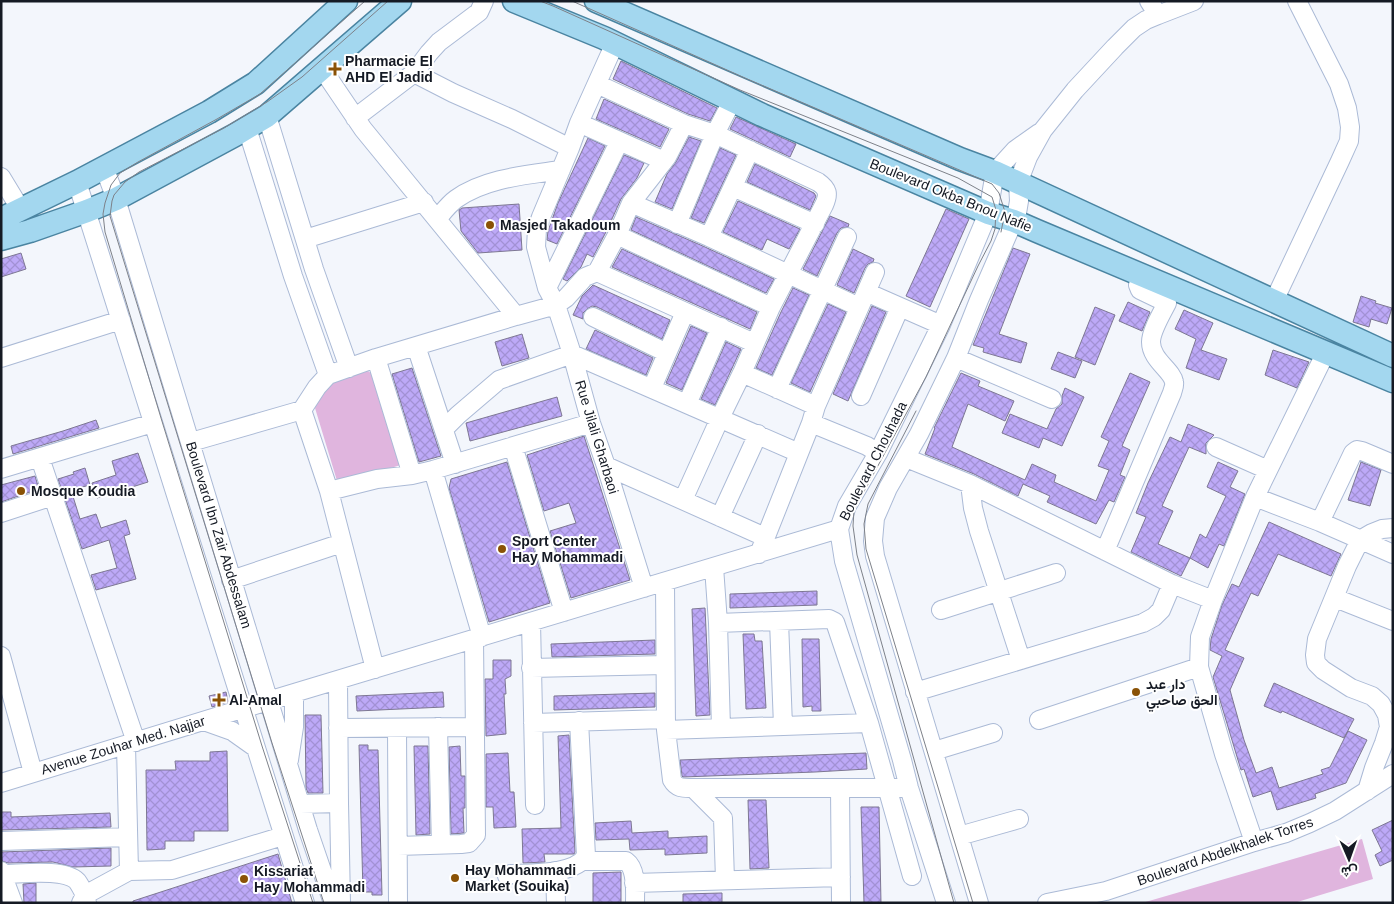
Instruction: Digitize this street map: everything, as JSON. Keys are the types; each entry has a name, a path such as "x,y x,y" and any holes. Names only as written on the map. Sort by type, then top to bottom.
{"main road":[{"path":"11,215 209,112 256,83 346,1"},
{"path":"1,239 87,211 116,198 248,128 267,116 323,70 400,1"},
{"name":"Boulevard Okba Bnou Nafie","path":"514,1 615,43 732,101 988,213 1014,221 1142,275 1170,295 1326,352 1393,381"},
{"path":"596,1 960,159 995,172 1393,356"}],"street":[{"path":"355,118 414,73 438,42 479,12 484,1"},
{"path":"995,172 1015,150 1043,130 1075,90 1115,46 1134,28 1146,20 1153,8 1194,1"},
{"path":"1274,301 1340,161 1349,140 1350,127 1348,108 1339,84 1297,1"},
{"name":"Rue Jilali Gharbaoi","path":"615,43 579,124 538,229 536,248 547,288 556,306 572,354 591,423 644,588"},
{"path":"323,70 355,118 516,316"},
{"path":"414,73 570,148"},
{"path":"598,84 684,124 715,134 750,150 818,182 827,191 828,197 771,306 683,500"},
{"path":"677,224 715,134 732,101"},
{"path":"267,116 318,280 350,368"},
{"path":"579,124 664,161"},
{"path":"191,442 302,410 309,397 328,375 376,358 556,306 585,277 597,272 617,235 630,203 664,161 684,124"},
{"path":"248,128 297,287 328,375"},
{"name":"Boulevard Chouhada","path":"979,903 874,556 873,541 875,518 888,488 906,458 956,358 1014,221 1017,213 1018,183 1028,157 1043,130"},
{"path":"547,288 619,142"},
{"path":"709,237 750,150"},
{"name":"Boulevard Ibn Zair Abdessalam","path":"104,168 116,198 308,830 333,903"},
{"path":"437,219 454,200 477,186 515,177 561,170"},
{"name":"Boulevard Chouhada","path":"946,903 909,788 844,561 839,529 847,506 878,453 941,325 988,213 995,172"},
{"path":"1,177 11,215"},
{"name":"Boulevard Ibn Zair Abdessalam","path":"77,182 305,903"},
{"path":"733,187 815,224"},
{"path":"305,239 424,202"},
{"path":"630,203 709,237 822,290 900,307 941,325"},
{"path":"617,235 771,306"},
{"path":"778,389 847,237"},
{"path":"597,272 754,343"},
{"path":"606,466 720,517 762,545 813,415 875,272"},
{"path":"297,287 318,280"},
{"path":"1105,551 1175,384 1160,363 1150,344 1170,295"},
{"path":"861,396 900,307"},
{"path":"652,388 685,312"},
{"path":"593,317 667,353"},
{"path":"1,358 121,320"},
{"path":"688,404 721,328"},
{"path":"416,346 455,464"},
{"path":"1254,842 1224,754 1199,667 1200,637 1255,497 1326,352"},
{"path":"444,429 499,380 572,354 799,453"},
{"path":"376,358 412,475"},
{"path":"956,358 1052,399"},
{"path":"742,373 778,389 813,415 878,453"},
{"path":"302,410 329,492 375,668"},
{"path":"1,469 153,423"},
{"path":"329,492 377,479 412,475 433,470 591,423"},
{"path":"720,517 758,434"},
{"path":"513,446 564,612"},
{"path":"1216,447 1268,470"},
{"path":"1320,522 1353,453 1357,450 1362,451 1393,464"},
{"path":"40,458 131,743 128,837 129,871"},
{"path":"906,458 970,484 1172,584 1213,600"},
{"path":"398,846 469,843 476,835 475,727 478,638 433,470"},
{"path":"970,484 973,508 979,531 1020,660"},
{"path":"1,513 53,496"},
{"path":"1255,497 1320,522 1393,554"},
{"path":"1367,791 1389,727 1387,715 1381,704 1372,696 1351,688 1323,670 1316,663 1315,655 1317,639 1347,566 1360,540 1382,529 1393,528"},
{"name":"Avenue Zouhar Med. Najjar","path":"1,783 269,700 714,567 762,545 839,529"},
{"path":"232,580 342,543"},
{"path":"714,567 718,623 721,728"},
{"path":"942,610 1056,573"},
{"path":"665,582 666,724 672,780 677,787 909,788"},
{"path":"915,692 1143,623 1154,617 1161,610 1172,584"},
{"path":"1335,598 1393,621"},
{"path":"718,623 829,619 835,622 869,723 912,876"},
{"path":"779,621 784,726"},
{"path":"531,622 535,805"},
{"path":"1,656 34,773"},
{"path":"531,668 666,665"},
{"path":"1039,720 1199,667"},
{"path":"338,680 341,903"},
{"path":"288,765 294,727 294,693"},
{"path":"204,721 232,731 256,748"},
{"path":"533,723 580,721 721,728 869,723"},
{"path":"507,876 511,874 555,871 575,866 583,861 586,856 580,721"},
{"path":"338,728 475,727"},
{"path":"398,728 398,903"},
{"path":"438,728 441,845"},
{"path":"934,751 993,733"},
{"name":"Boulevard Abdelkhalek Torres","path":"1079,903 1106,891 1286,833 1335,811 1393,774"},
{"path":"693,788 723,818"},
{"path":"725,880 723,818 728,788"},
{"path":"840,788 841,903"},
{"path":"300,804 339,803"},
{"path":"959,836 1019,819"},
{"path":"13,903 2,873 65,874 76,881 84,900 129,871 172,870 283,836"},
{"path":"1,841 128,837"},
{"path":"583,861 628,862 632,868 635,903"},
{"path":"555,871 556,903"},
{"path":"634,883 841,877"},
{"name":"Boulevard Abdelkhalek Torres","path":"1047,903 1106,891"}],"shaded area":[{"path":"368,371 379,379 404,464 338,484 315,408 319,386"},
{"path":"1362,839 1373,879 1294,903 1142,903"}],"building":[{"path":"621,61 717,108 710,121 688,114 613,79"},
{"path":"604,99 669,129 660,147 596,119"},
{"path":"736,117 796,144 790,157 730,129"},
{"path":"689,137 701,141 672,209 655,202 667,174 676,162"},
{"path":"588,138 605,146 557,244 547,240 548,231 558,203"},
{"path":"720,148 736,155 704,223 691,218"},
{"path":"624,155 644,163 637,178 621,199 593,257 587,254 581,267 567,281 563,279"},
{"path":"755,164 814,193 816,196 810,210 747,182"},
{"path":"738,201 800,229 789,249 767,239 762,250 723,232"},
{"name":"Masjed Takadoum","path":"519,204 522,250 478,253 461,231 459,210 462,208"},
{"path":"946,209 969,219 930,307 906,296"},
{"path":"830,216 849,224 848,227 841,228 837,233 817,276 803,269"},
{"path":"636,217 774,279 766,293 631,230"},
{"path":"1013,248 1030,254 999,334 1027,343 1021,363 983,352 984,348 973,345"},
{"path":"622,249 757,312 750,329 612,267"},
{"path":"853,249 874,259 865,268 854,293 837,285"},
{"path":"21,253 26,269 1,277 1,259"},
{"path":"593,285 670,320 662,339 597,307 592,306 587,309 583,313 583,319 573,315 582,296"},
{"path":"793,288 809,295 772,375 756,368"},
{"path":"1361,296 1392,308 1387,324 1371,319 1369,327 1353,322"},
{"path":"1128,302 1150,312 1142,331 1119,321"},
{"path":"828,304 846,312 810,392 791,383"},
{"path":"872,306 886,312 848,401 833,394"},
{"path":"1095,307 1115,315 1095,365 1075,357"},
{"path":"1184,310 1213,323 1201,350 1227,359 1219,380 1186,368 1196,339 1175,329"},
{"path":"691,326 707,333 682,390 666,383"},
{"path":"595,330 653,358 646,375 586,349"},
{"path":"522,334 529,358 502,366 495,342"},
{"path":"726,342 741,349 715,405 701,399"},
{"path":"1273,350 1309,362 1297,388 1265,375"},
{"path":"1058,352 1082,361 1075,378 1051,369"},
{"path":"412,368 441,456 419,462 392,374"},
{"path":"961,373 980,381 978,386 1014,401 1005,421 968,404 952,447 1025,480 1032,464 1056,475 1054,482 1096,501 1109,470 1098,466 1109,441 1101,437 1130,373 1150,382 1122,446 1130,450 1120,475 1125,477 1114,502 1109,500 1096,524 1047,502 1050,496 1023,484 1018,496 974,474 925,454 934,428"},
{"path":"1065,388 1084,397 1062,446 1043,438 1039,448 1002,433 1010,414 1047,429 1056,409 1062,404"},
{"path":"557,397 562,416 470,441 466,423"},
{"path":"96,420 99,428 13,454 11,446"},
{"path":"1188,424 1214,435 1206,443 1206,454 1189,447 1162,506 1173,511 1158,544 1190,558 1181,576 1131,552 1146,517 1136,513 1148,483 1170,437 1181,442"},
{"path":"584,436 630,580 571,598 550,531 576,523 569,503 544,511 527,455"},
{"path":"138,453 148,482 97,498 92,483 116,475 112,461"},
{"name":"Sport Center Hay Mohammadi","path":"507,462 550,603 489,622 449,488 451,479"},
{"path":"1218,462 1238,471 1230,487 1245,494 1224,546 1219,544 1208,568 1190,558 1200,534 1206,538 1226,496 1207,487"},
{"path":"1361,462 1381,470 1370,506 1348,500"},
{"path":"85,468 90,485 71,490 80,519 96,514 101,528 126,520 130,534 124,536 136,579 96,590 91,575 117,568 109,540 82,549 58,479"},
{"name":"Mosque Koudia","path":"35,476 39,489 1,502 1,485"},
{"path":"1269,522 1341,554 1331,576 1278,554 1258,596 1251,593 1225,650 1244,658 1230,690 1244,740 1256,773 1272,767 1279,788 1323,774 1321,770 1330,767 1348,731 1367,740 1346,783 1315,794 1316,798 1277,810 1271,791 1253,797 1244,769 1241,770 1213,677 1222,656 1210,650 1211,639 1222,605 1232,584 1239,587"},
{"path":"817,591 817,605 730,608 730,594"},
{"path":"705,608 710,715 696,716 692,609"},
{"path":"743,634 754,634 755,641 762,641 766,708 746,709"},
{"path":"802,639 819,639 821,711 812,711 812,706 803,707"},
{"path":"655,640 655,654 552,657 551,644"},
{"path":"493,660 511,660 511,676 505,679 506,734 486,736 485,679 493,679"},
{"path":"1274,683 1354,719 1344,738 1282,711 1281,713 1264,706"},
{"name":"Al-Amal","path":"226,692 228,702 212,707 209,696"},
{"path":"443,692 444,707 357,711 356,696"},
{"path":"655,693 655,707 554,710 554,696"},
{"path":"305,715 321,715 323,793 308,793 306,788"},
{"path":"569,735 575,852 574,854 544,854 545,862 523,863 522,829 561,828 558,736"},
{"path":"359,745 368,745 368,750 378,750 382,895 372,895 372,892 363,892"},
{"path":"414,746 428,746 430,834 416,835"},
{"path":"460,746 461,776 465,776 464,833 451,834 449,747"},
{"path":"227,751 228,831 194,831 194,841 165,841 165,849 147,850 146,770 176,770 175,761 210,761 210,752"},
{"path":"508,753 510,792 514,792 516,827 494,828 493,807 486,807 486,754"},
{"path":"866,753 867,769 683,777 680,760"},
{"path":"748,800 766,800 769,868 750,869"},
{"path":"861,807 879,807 881,903 864,903"},
{"path":"1,812 11,812 11,817 110,813 111,827 1,830"},
{"path":"1393,820 1393,860 1380,866 1375,855 1382,851 1372,830"},
{"path":"631,821 632,833 668,831 668,838 707,836 707,853 665,855 665,849 630,850 629,839 596,840 595,823"},
{"path":"111,848 111,866 73,867 53,862 8,863 2,861 1,852"},
{"name":"Kissariat Hay Mohammadi","path":"278,854 292,903 133,903 133,901"},
{"path":"621,872 621,903 593,903 593,873"},
{"path":"36,883 36,903 24,903 23,884"},
{"path":"722,893 722,903 683,903 683,894"}],"tram line":[{"path":"313,903 262,746 161,418 105,232 103,214 111,185 120,173 260,94 365,1"},
{"path":"324,903 272,743 110,216 114,195 125,182 139,172 224,128 267,102 302,77 388,1"},
{"path":"540,1 740,90 958,178 992,197 996,210 995,229 991,241 926,377 854,510 853,526 857,555 954,903"},
{"path":"572,1 992,184 999,193 1005,212 1001,232"},
{"path":"916,411 868,504 864,524 866,549 973,903"}],"place":[{"name":"Pharmacie El AHD El Jadid","path":"335,69"},
{"name":"Masjed Takadoum","path":"490,225"},
{"name":"Mosque Koudia","path":"21,491"},
{"name":"Sport Center Hay Mohammadi","path":"502,549"},
{"name":"دار عبد الحق صاحبي","path":"1136,692"},
{"name":"Al-Amal","path":"219,700"},
{"name":"Hay Mohammadi Market (Souika)","path":"455,878"},
{"name":"Kissariat Hay Mohammadi","path":"244,879"}]}
